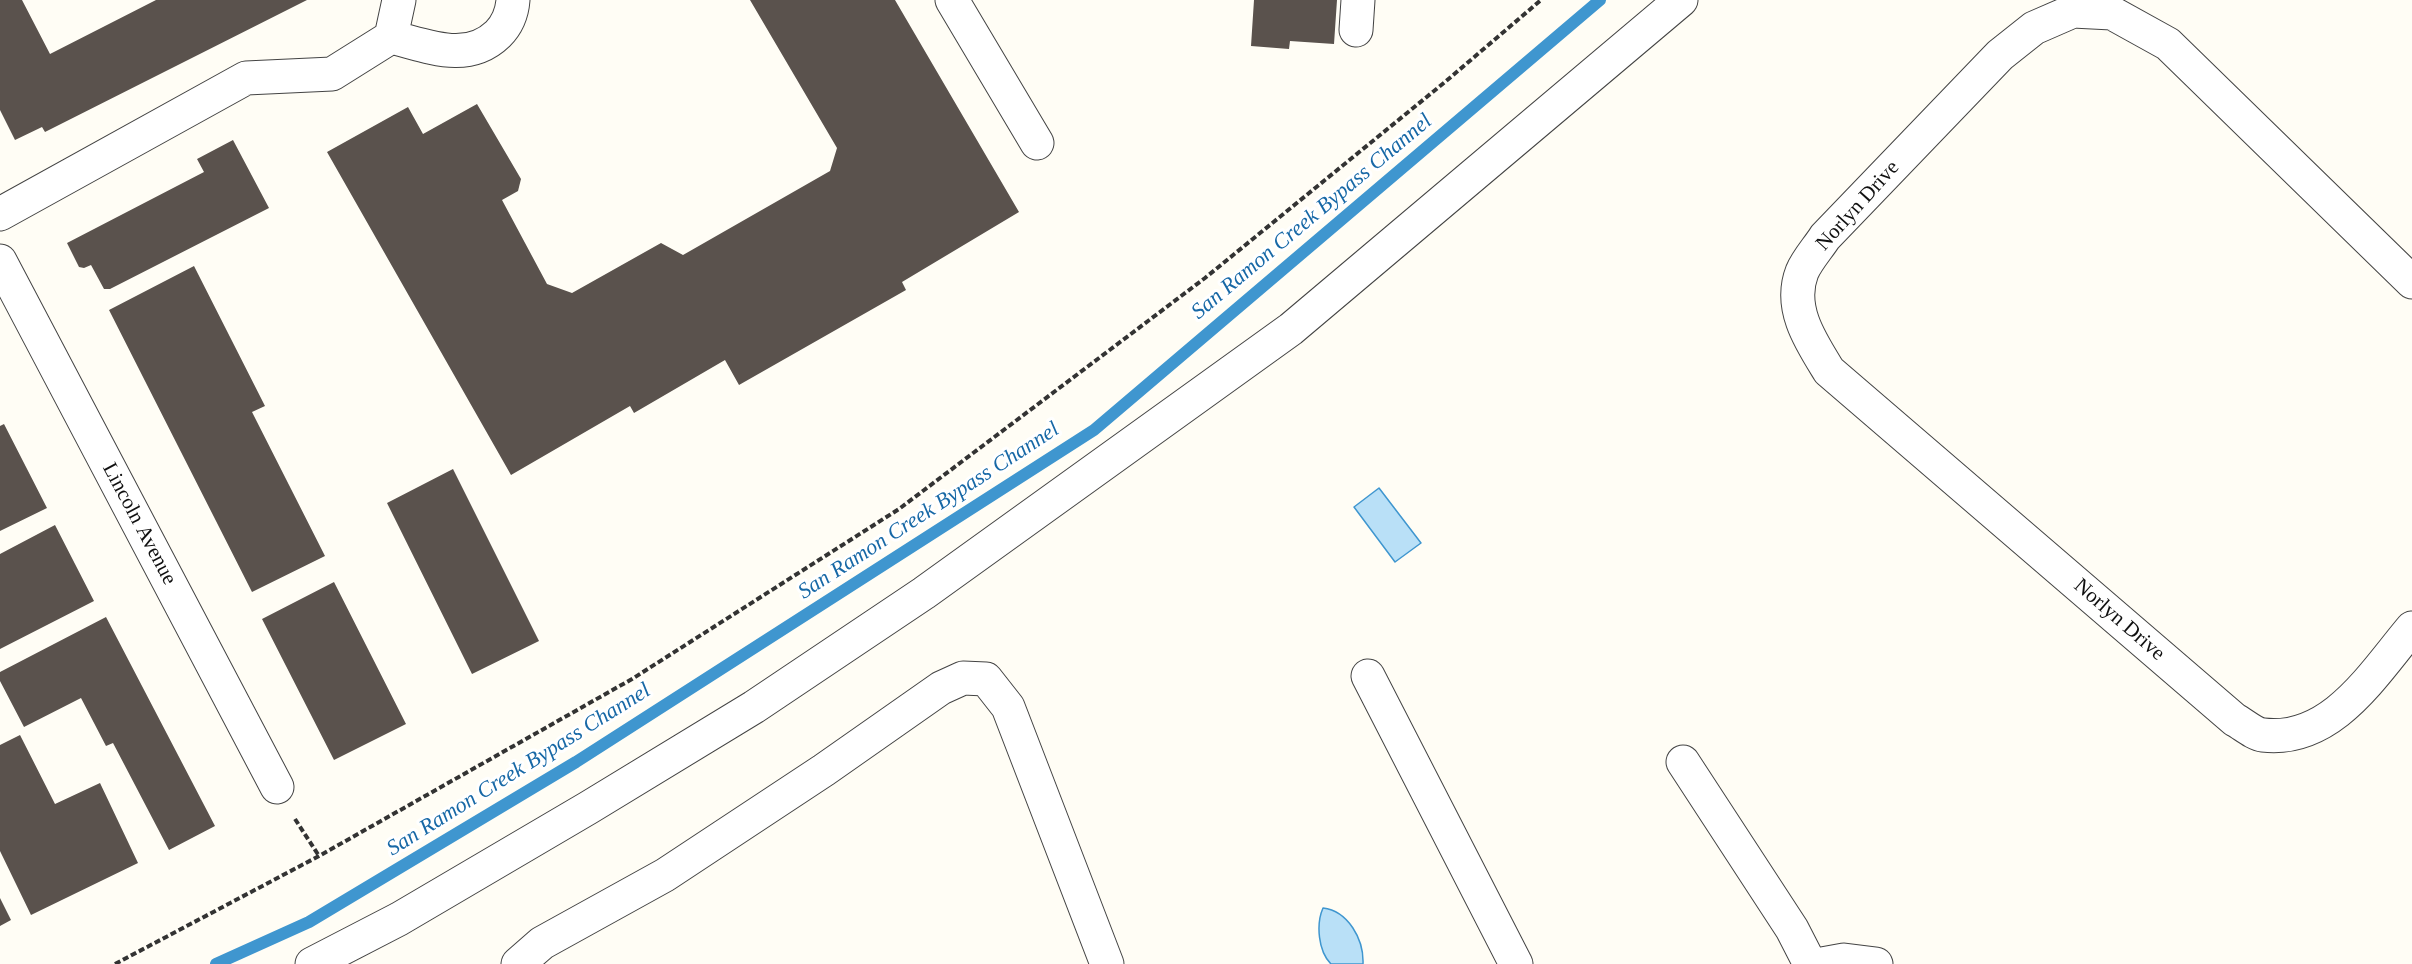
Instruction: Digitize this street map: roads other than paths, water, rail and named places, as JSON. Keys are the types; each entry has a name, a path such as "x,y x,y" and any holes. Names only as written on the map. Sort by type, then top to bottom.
{"street":[{"path":"0,214 246,78 332,74 391,37 399,0"},
{"path":"391,37 436,48 468,51 488,44 503,28 512,10 513,0"},
{"path":"952,0 1037,143"},
{"path":"312,964 399,919 588,808 754,707 924,593 1291,329 1681,0"},
{"name":"Norlyn Drive","path":"2412,282 2168,44 2112,13 2073,11 2034,28 2000,55 1825,237 1802,272 1796,302 1811,341 1829,371 2235,720 2261,735 2305,732 2342,711 2412,628"},
{"name":"Lincoln Avenue","path":"0,261 277,787"},
{"path":"1368,676 1516,964"},
{"path":"518,964 542,943 665,875 824,770 941,688 963,678 986,680 1008,707 1107,964"},
{"path":"1683,762 1792,929 1810,964"},
{"path":"1822,964 1844,960 1876,964"}],"water":[{"path":"1379,488 1421,543 1395,562 1354,507"},
{"path":"1323,908 1340,914 1353,928 1361,945 1363,964 1331,964 1327,959 1321,945 1319,929"}],"waterway":[{"name":"San Ramon Creek Bypass Channel","path":"216,964 309,922 576,762 1094,430 1600,0"}]}
